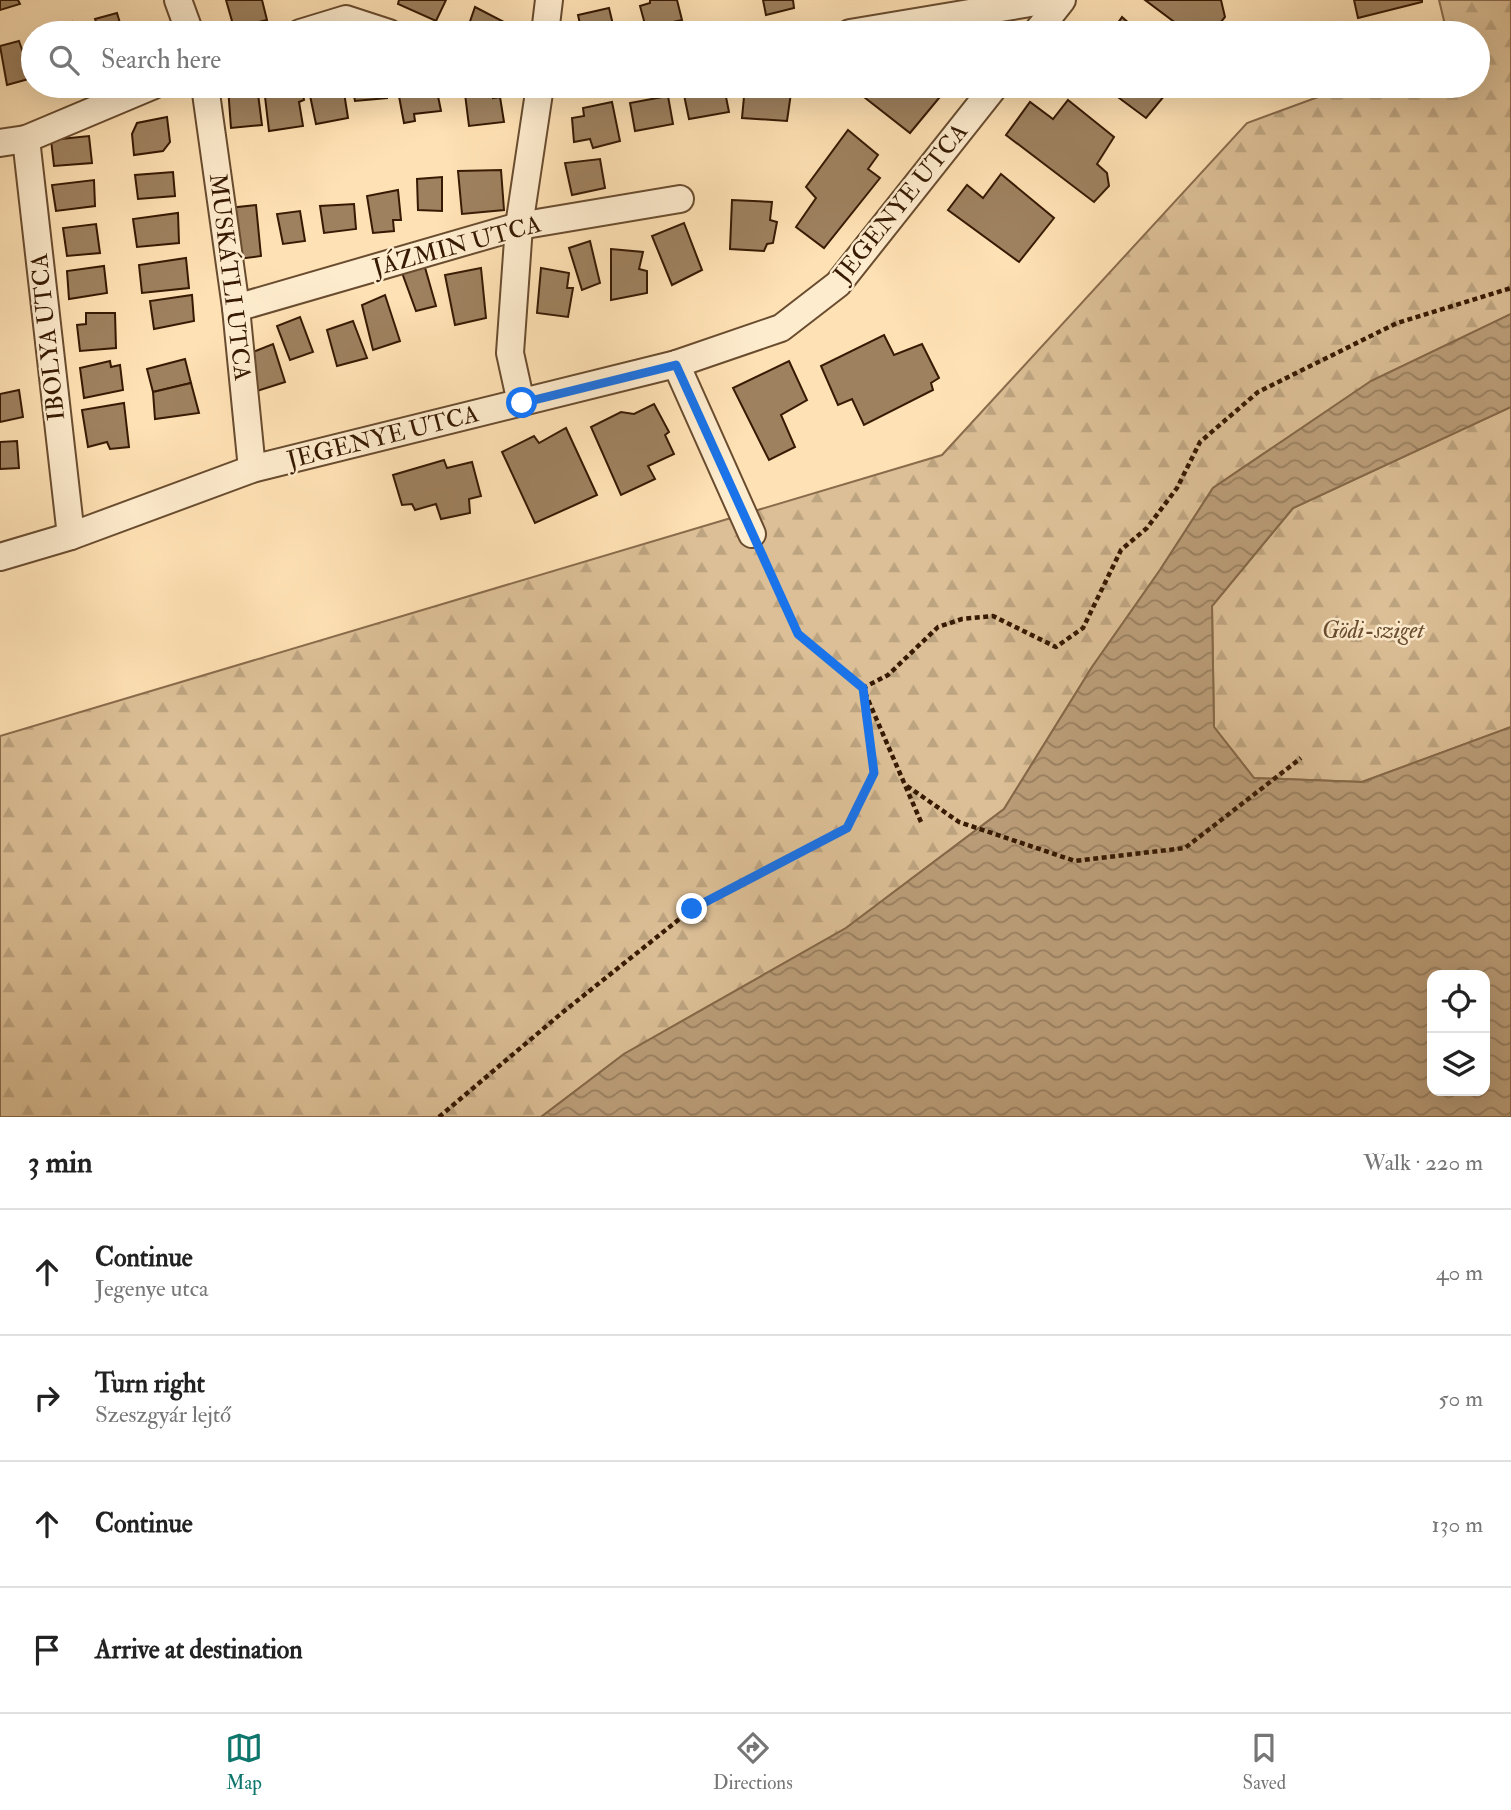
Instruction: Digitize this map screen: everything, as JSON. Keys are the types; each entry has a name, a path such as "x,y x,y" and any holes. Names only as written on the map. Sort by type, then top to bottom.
{"street":[{"path":"178,0 186,21"},
{"path":"546,21 549,0"},
{"path":"922,21 1048,0"},
{"path":"1045,21 1062,0"},
{"path":"324,21 347,9 368,21"},
{"path":"0,144 26,139 123,98"},
{"name":"MUSKÁTLI UTCA","path":"207,98 236,308 252,470"},
{"path":"522,403 510,353 519,226 538,98"},
{"name":"JEGENYE UTCA","path":"0,558 71,536 252,470 676,365 781,328 838,284 985,98"},
{"name":"IBOLYA UTCA","path":"26,139 71,536"},
{"name":"JÁZMIN UTCA","path":"236,308 519,226 680,199"},
{"path":"676,365 752,534"}],"path":[{"path":"863,688 887,675 938,627 962,619 993,617 1056,647 1083,628 1121,550 1147,528 1177,488 1200,442 1258,392 1397,323 1511,288"},
{"path":"752,534 798,634 863,688 921,822"},
{"path":"439,1117 563,1012 692,909 847,828 874,773 863,688"},
{"path":"906,785 959,822 1075,861 1185,848 1301,758"}],"green space":[{"path":"1439,0 1511,0 1511,314 1371,381 1213,488 1092,667 1004,809 846,928 624,1054 541,1117 0,1117 0,736 942,455 1247,123 1315,98 1490,98 1490,21 1444,21"},
{"name":"Gödi-sziget","path":"1511,407 1511,727 1362,782 1254,778 1214,727 1212,606 1293,508"}],"water":[{"path":"1511,314 1511,407 1293,508 1212,606 1214,727 1254,778 1362,782 1511,727 1511,1117 541,1117 624,1054 846,928 1004,809 1092,667 1213,488 1371,381"}],"building":[{"path":"0,0 18,0 20,4 0,10"},
{"path":"226,0 262,0 267,20 232,21"},
{"path":"399,0 446,0 436,21 398,4"},
{"path":"650,0 677,0 682,20 644,21 640,6 650,3"},
{"path":"763,0 793,0 794,8 766,15"},
{"path":"1145,0 1221,0 1225,17 1222,21 1173,21"},
{"path":"1354,0 1422,0 1422,2 1358,18"},
{"path":"475,7 502,21 470,21"},
{"path":"609,8 612,21 579,21 578,15"},
{"path":"117,13 119,21 96,21 95,19"},
{"path":"19,41 21,81 7,85 0,46"},
{"path":"229,98 259,98 262,125 231,128"},
{"path":"265,98 304,98 299,102 303,126 269,131"},
{"path":"311,98 345,98 348,118 316,124"},
{"path":"354,98 387,98 355,101"},
{"path":"399,98 438,98 441,111 414,114 415,121 404,123"},
{"path":"466,98 500,98 504,122 469,126"},
{"path":"668,98 673,124 635,131 630,103"},
{"path":"685,98 726,98 729,112 689,119"},
{"path":"744,98 790,98 787,121 742,118"},
{"path":"865,98 939,98 910,133"},
{"path":"1119,98 1163,98 1146,118"},
{"path":"1068,100 1114,137 1097,164 1107,173 1109,186 1094,202 1006,135 1030,102 1053,119"},
{"path":"612,102 620,141 593,148 590,139 574,142 572,118 584,116 583,108"},
{"path":"167,117 170,142 163,151 134,155 132,134 137,123"},
{"path":"848,130 878,155 868,169 880,178 824,248 796,227 816,198 806,187"},
{"path":"89,136 92,163 54,166 51,140"},
{"path":"600,159 605,188 572,195 565,163"},
{"path":"501,170 504,210 462,214 458,171"},
{"path":"173,172 175,196 138,199 135,175"},
{"path":"1001,174 1054,218 1019,262 948,210 967,185 983,198"},
{"path":"442,177 442,211 418,210 417,179"},
{"path":"94,180 95,206 56,211 52,185"},
{"path":"398,190 401,220 393,220 394,231 373,233 367,196"},
{"path":"732,200 772,202 770,220 777,222 773,243 767,244 764,251 730,249"},
{"path":"354,204 356,229 324,233 320,206"},
{"path":"256,205 261,256 238,259 229,208"},
{"path":"300,211 305,241 283,244 277,214"},
{"path":"178,213 179,243 137,247 133,219"},
{"path":"684,223 702,270 672,285 652,236"},
{"path":"96,224 100,253 67,256 63,228"},
{"path":"590,241 600,283 582,290 569,248"},
{"path":"611,249 643,252 639,269 647,271 647,293 611,300"},
{"path":"186,258 189,288 142,293 139,265"},
{"path":"424,264 436,306 416,311 401,270"},
{"path":"104,266 107,293 69,299 67,271"},
{"path":"481,268 486,318 455,325 445,275"},
{"path":"541,268 569,273 567,288 573,288 568,317 537,313"},
{"path":"192,295 194,321 154,329 150,301"},
{"path":"385,295 400,341 373,350 362,305"},
{"path":"86,313 115,313 116,348 80,351 77,325 86,324"},
{"path":"300,317 313,352 290,360 277,326"},
{"path":"353,321 367,358 337,366 327,330"},
{"path":"884,335 894,355 922,344 939,378 931,383 933,390 864,425 852,399 838,405 821,366"},
{"path":"273,344 285,382 257,391 248,354"},
{"path":"185,359 191,383 153,392 147,369"},
{"path":"110,361 111,367 120,365 123,390 84,398 80,368"},
{"path":"789,361 807,400 781,415 795,447 769,460 733,388"},
{"path":"191,383 199,413 155,419 153,392"},
{"path":"19,390 23,417 0,422 0,394"},
{"path":"124,403 129,447 110,449 107,442 88,447 82,410"},
{"path":"654,404 669,432 665,435 674,454 648,466 655,479 621,495 591,427 621,412 634,414"},
{"path":"566,428 597,495 535,523 502,452 534,436 539,443"},
{"path":"17,441 19,468 0,469 0,442"},
{"path":"444,460 447,468 472,462 481,496 469,499 470,513 441,519 436,504 415,510 412,504 402,505 393,475"}],"route":[{"path":"522,403 676,365 798,634 863,688 874,773 847,828 692,909"}]}
